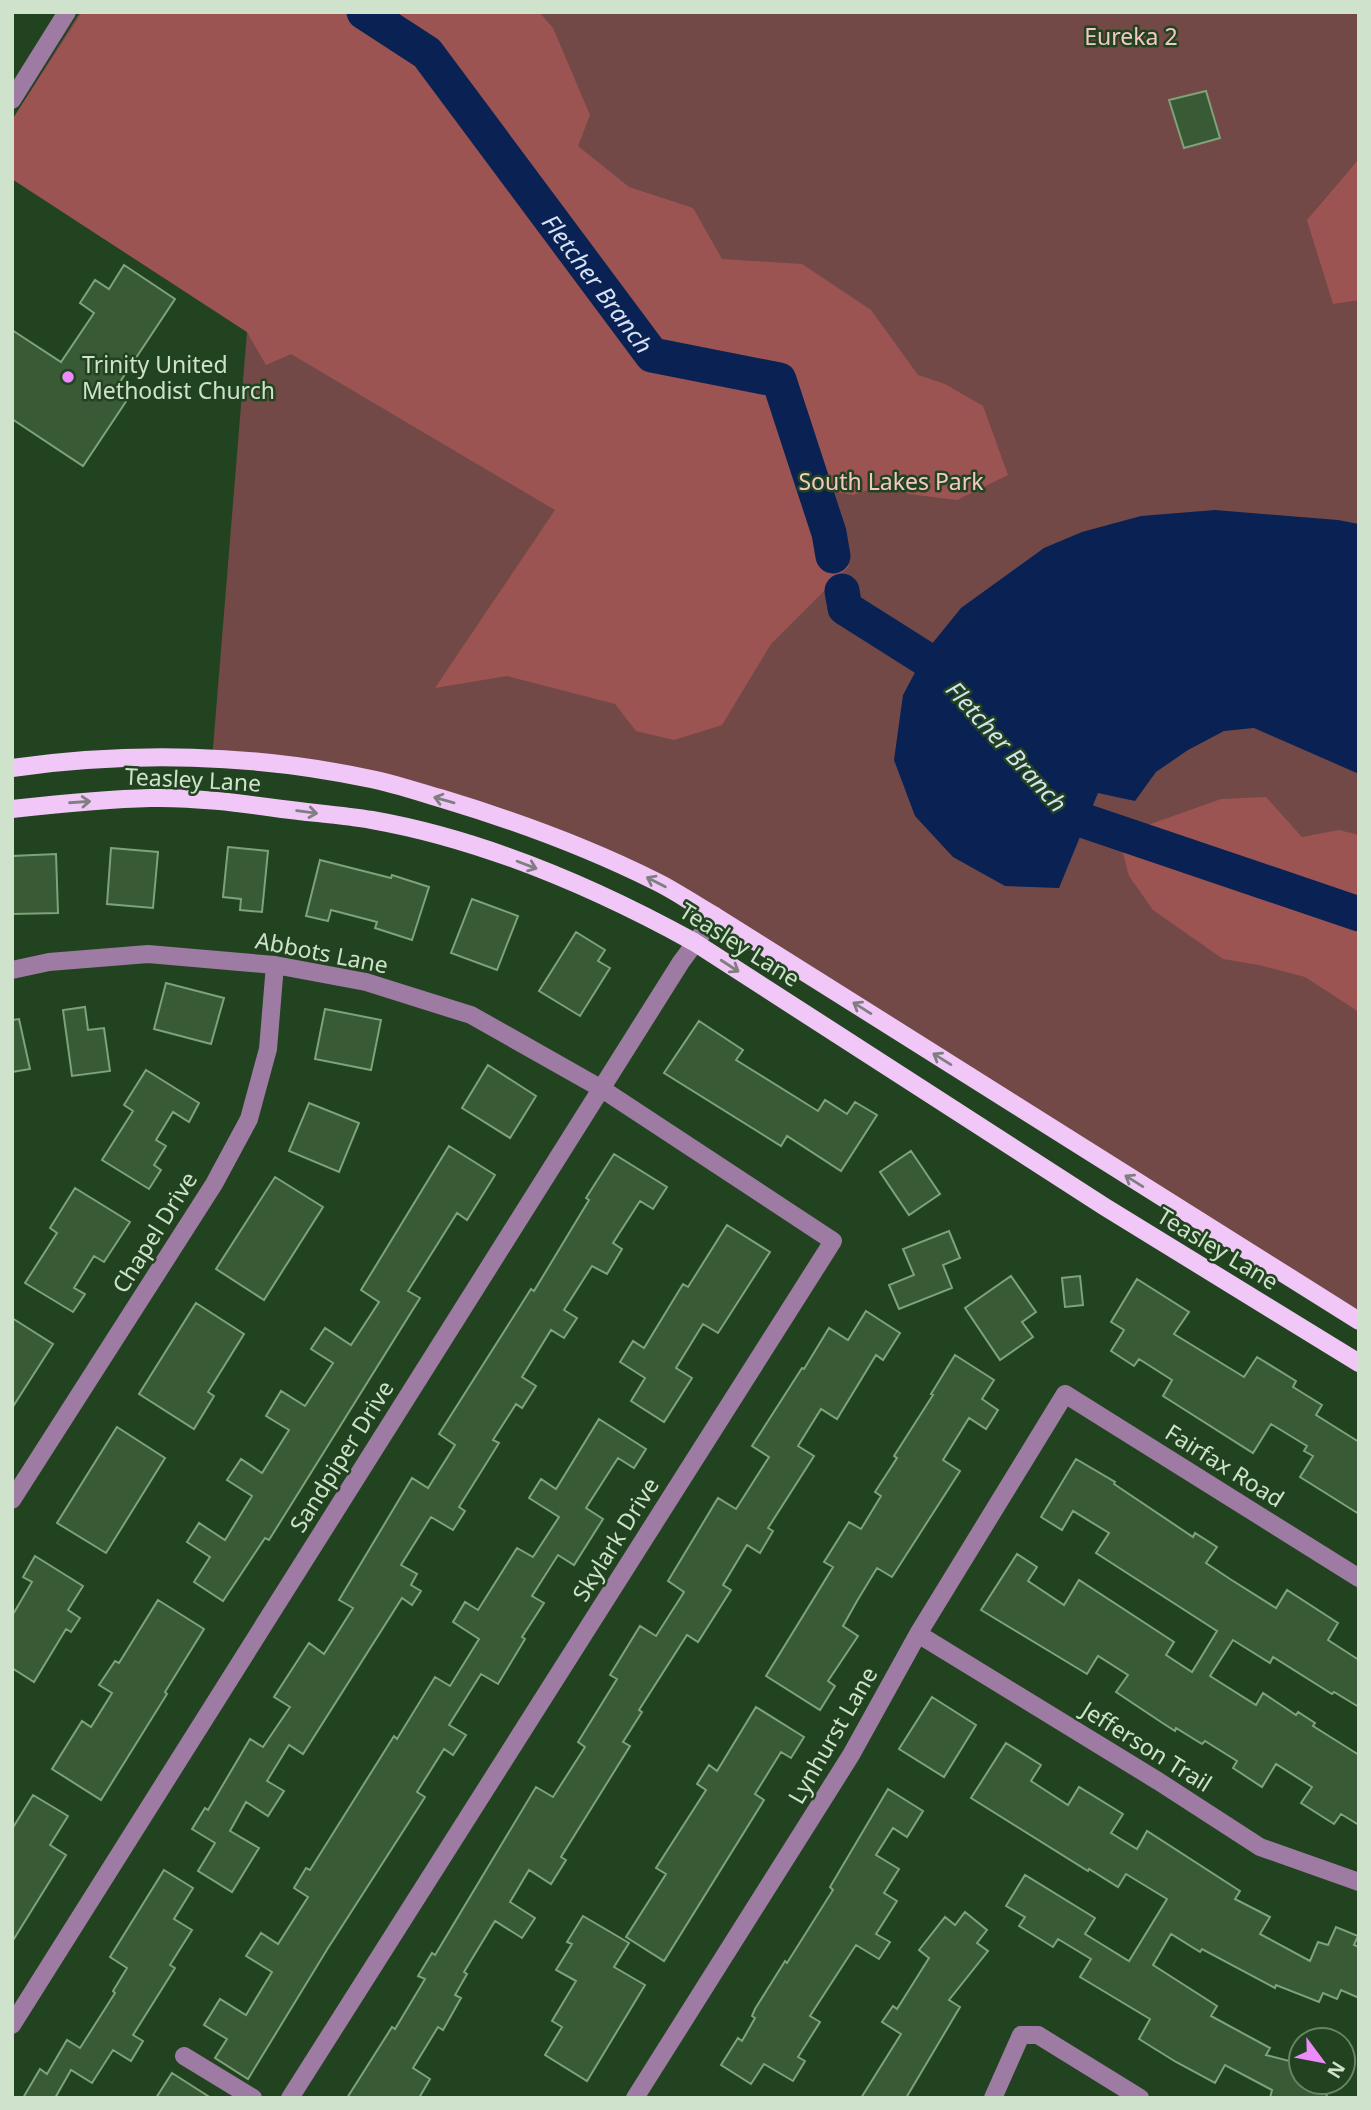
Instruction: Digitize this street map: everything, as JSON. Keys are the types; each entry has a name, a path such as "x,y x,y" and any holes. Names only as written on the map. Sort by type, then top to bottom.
{"main road":[{"name":"Teasley Lane","path":"12,768 81,760 234,760 373,779 477,809 580,847 657,882 715,916 1359,1321"},
{"name":"Teasley Lane","path":"12,808 81,801 153,798 227,802 371,820 488,850 583,887 694,942 1105,1207 1359,1363"}],"street":[{"path":"12,100 68,12"},
{"name":"Sandpiper Drive","path":"12,2025 694,942 715,916"},
{"name":"Abbots Lane","path":"12,970 50,962 148,954 275,965 366,982 471,1015 601,1089"},
{"name":"Chapel Drive","path":"12,1500 214,1184 249,1119 268,1049 275,965"},
{"name":"Skylark Drive","path":"290,2098 833,1241 601,1089"},
{"name":"Fairfax Road","path":"1065,1394 1359,1578"},
{"name":"Lynhurst Lane","path":"635,2098 851,1755 918,1634 1065,1394"},
{"name":"Jefferson Trail","path":"918,1634 1260,1847 1359,1882"},
{"path":"993,2098 1021,2035 1038,2035 1140,2098"},
{"path":"184,2056 253,2098"}],"green space":[{"name":"South Lakes Park","path":"80,12 1359,12 1359,1318 714,916 538,831 373,779 212,760 247,332 12,179 12,120"},
{"path":"82,12 539,12 553,28 590,115 578,146 629,187 693,208 722,259 802,264 871,310 918,375 945,384 983,406 1008,475 957,500 909,494 889,483 853,495 821,489 825,542 849,566 771,644 722,725 674,740 636,731 615,704 507,676 435,688 555,510 291,354 266,365 247,332 12,179 12,120"},
{"path":"1359,159 1359,300 1333,304 1307,220"},
{"path":"1266,797 1302,837 1339,830 1359,835 1359,1012 1305,977 1223,959 1153,910 1129,876 1120,842 1131,831 1221,799"}],"water":[{"path":"1215,510 1359,524 1359,774 1254,728 1224,731 1188,750 1156,772 1135,801 1098,793 1059,888 1005,886 953,857 915,816 894,760 903,695 927,650 961,608 1044,548 1082,532 1141,516"}],"building":[{"path":"1206,91 1220,138 1184,148 1169,100"},
{"name":"Trinity United Methodist Church","path":"124,265 175,299 114,391 127,400 83,466 12,419 12,330 61,362 94,313 80,303 95,280 109,289"},
{"path":"228,847 268,851 262,912 240,910 241,899 223,897"},
{"path":"111,848 158,852 153,908 107,904"},
{"path":"56,854 58,913 12,914 12,856"},
{"path":"320,860 391,878 392,875 429,887 412,940 375,928 377,922 331,910 328,921 306,916"},
{"path":"472,899 518,916 497,970 451,953"},
{"path":"576,932 605,950 598,961 610,968 580,1016 539,991"},
{"path":"166,983 224,998 211,1044 154,1029"},
{"path":"85,1007 88,1030 104,1028 110,1071 72,1076 63,1010"},
{"path":"325,1009 381,1020 371,1070 315,1059"},
{"path":"19,1019 30,1069 12,1072 12,1020"},
{"path":"699,1021 743,1050 736,1060 818,1111 825,1100 847,1114 855,1102 877,1115 841,1171 787,1136 781,1146 664,1073"},
{"path":"488,1065 536,1096 510,1138 462,1108"},
{"path":"146,1070 199,1103 189,1122 173,1112 156,1140 166,1146 154,1165 161,1170 149,1189 102,1160 133,1111 124,1105"},
{"path":"309,1103 359,1123 339,1172 289,1151"},
{"path":"449,1146 495,1175 467,1220 457,1213 408,1291 420,1298 269,1540 265,1538 223,1601 194,1582 210,1557 187,1542 199,1523 225,1540 252,1496 227,1480 241,1459 262,1473 289,1430 266,1416 281,1391 305,1406 333,1363 311,1349 325,1328 351,1345 379,1302 361,1290"},
{"path":"911,1151 940,1194 909,1215 880,1172"},
{"path":"614,1154 667,1187 653,1209 640,1201 613,1243 622,1249 607,1274 592,1266 564,1310 577,1318 564,1338 551,1330 522,1377 536,1386 522,1408 516,1404 493,1440 499,1443 459,1507 465,1511 453,1530 431,1517 401,1565 417,1574 411,1585 421,1591 412,1605 402,1598 303,1754 289,1745 267,1781 284,1791 268,1816 246,1802 230,1831 259,1848 232,1892 198,1871 215,1843 192,1829 205,1808 208,1810 250,1739 263,1747 290,1707 274,1697 309,1643 324,1654 353,1608 339,1600 412,1478 428,1488 455,1445 439,1434 531,1289 534,1291"},
{"path":"275,1177 323,1207 264,1300 216,1269"},
{"path":"75,1188 130,1222 104,1262 94,1256 74,1288 85,1294 73,1312 25,1283 57,1233 50,1228"},
{"path":"727,1225 770,1252 718,1333 703,1324 676,1368 692,1378 664,1422 631,1401 645,1378 620,1362 633,1341 644,1348 683,1284 688,1287"},
{"path":"949,1231 960,1258 943,1265 952,1288 899,1309 889,1285 914,1275 903,1249"},
{"path":"1011,1276 1036,1312 1022,1322 1033,1337 1000,1360 965,1308"},
{"path":"1080,1276 1083,1305 1065,1307 1062,1278"},
{"path":"1137,1279 1189,1312 1174,1334 1244,1377 1257,1357 1296,1381 1293,1387 1322,1405 1316,1415 1359,1442 1359,1514 1300,1477 1313,1456 1304,1451 1307,1446 1271,1424 1253,1453 1163,1396 1172,1380 1139,1359 1134,1366 1111,1351 1124,1330 1111,1322"},
{"path":"196,1303 244,1334 208,1392 214,1396 194,1429 139,1394"},
{"path":"866,1311 900,1333 883,1360 876,1355 837,1419 821,1409 798,1446 814,1456 768,1528 773,1531 760,1553 747,1545 723,1585 731,1590 698,1642 687,1635 639,1710 642,1712 623,1742 630,1746 561,1857 566,1860 551,1884 529,1870 510,1902 535,1918 522,1938 495,1921 464,1972 467,1974 455,1995 461,1998 443,2030 438,2027 413,2068 430,2079 419,2098 347,2098 392,2027 395,2029 425,1979 418,1976 432,1953 435,1955 536,1787 553,1797 585,1747 578,1742 617,1679 610,1675 640,1626 656,1636 684,1592 668,1581 718,1498 736,1509 769,1457 752,1446 802,1368 804,1369 829,1328 848,1340"},
{"path":"12,1318 53,1344 12,1408"},
{"path":"955,1355 994,1380 982,1399 998,1410 986,1429 969,1418 943,1460 960,1471 892,1577 877,1568 857,1601 843,1626 858,1636 828,1681 835,1686 820,1710 766,1676 833,1567 824,1562 849,1522 861,1529 881,1496 875,1492 897,1458 894,1456"},
{"path":"599,1419 646,1449 634,1468 618,1458 586,1508 603,1519 574,1565 558,1555 532,1596 544,1603 522,1637 525,1639 498,1684 481,1674 449,1725 466,1735 453,1755 444,1749 417,1792 425,1797 248,2079 215,2058 227,2039 204,2025 220,1999 246,2015 272,1972 246,1956 261,1933 278,1944 308,1897 294,1888 306,1868 310,1870 394,1736 397,1739 435,1677 450,1686 479,1639 453,1622 465,1602 478,1610 517,1548 533,1557 559,1517 529,1498 541,1479 556,1489"},
{"path":"117,1427 165,1458 106,1553 57,1523"},
{"path":"1076,1459 1115,1482 1114,1484 1193,1537 1195,1533 1217,1547 1206,1563 1276,1608 1287,1590 1338,1623 1328,1640 1359,1660 1359,1707 1334,1692 1332,1694 1273,1657 1270,1663 1233,1640 1210,1676 1256,1705 1263,1693 1296,1715 1298,1712 1315,1723 1313,1726 1359,1755 1359,1825 1341,1814 1334,1824 1301,1803 1312,1787 1276,1764 1262,1787 1233,1768 1237,1761 1205,1741 1202,1744 1161,1722 1116,1692 1128,1675 1098,1656 1087,1674 981,1610 1017,1554 1037,1567 1028,1581 1064,1605 1079,1580 1174,1642 1166,1655 1192,1672 1217,1631 1096,1553 1109,1533 1073,1511 1062,1530 1041,1517"},
{"path":"35,1556 83,1586 68,1610 80,1618 71,1632 66,1629 34,1682 12,1668 12,1616 32,1582 23,1577"},
{"path":"158,1600 204,1629 101,1800 52,1769 82,1721 91,1727 112,1693 99,1685 115,1661 119,1663"},
{"path":"932,1697 976,1725 944,1777 899,1749"},
{"path":"756,1707 804,1737 791,1758 781,1752 755,1794 764,1800 664,1961 626,1937 666,1874 656,1868 706,1790 697,1784 709,1765 717,1771"},
{"path":"1006,1743 1041,1765 1031,1781 1068,1805 1079,1787 1123,1814 1111,1833 1137,1849 1147,1831 1240,1891 1235,1899 1270,1917 1260,1934 1310,1961 1318,1942 1328,1945 1336,1927 1358,1936 1354,1945 1359,1947 1359,1998 1341,1990 1337,1999 1323,1993 1319,2002 1276,1985 1275,1988 1202,1949 1200,1952 1171,1934 1153,1965 1217,2006 1211,2016 1270,2048 1266,2055 1287,2060 1287,2096 1326,2098 1270,2098 1272,2090 1225,2065 1215,2083 1139,2039 1150,2019 1080,1977 1091,1959 1058,1939 1053,1947 1019,1926 1025,1917 1006,1906 1025,1875 1095,1918 1085,1934 1129,1961 1167,1899 1126,1874 1118,1887 971,1798"},
{"path":"888,1789 923,1811 907,1837 893,1828 876,1855 899,1869 884,1893 897,1901 876,1934 890,1942 879,1959 856,1945 810,2016 820,2022 798,2057 805,2061 793,2081 764,2064 751,2084 721,2065 738,2038 742,2041 755,2018 752,2016 755,2009 833,1890 830,1887"},
{"path":"33,1795 68,1816 50,1845 66,1855 12,1942 12,1829"},
{"path":"164,1870 193,1888 174,1919 192,1930 170,1965 175,1968 133,2035 143,2041 131,2061 113,2050 92,2083 71,2070 55,2098 23,2098 40,2069 47,2074 67,2040 80,2048 115,1993 113,1991 127,1968 110,1957"},
{"path":"965,1912 987,1930 977,1943 988,1951 949,2000 960,2007 906,2098 861,2098 901,2034 882,2022 893,2006 897,2009 929,1958 919,1950 945,1917 955,1925"},
{"path":"583,1916 629,1943 614,1967 645,1985 587,2081 545,2055 562,2027 552,2021 576,1981 556,1970 572,1944 567,1942"},
{"path":"172,2073 211,2098 156,2098"}],"waterway":[{"name":"Fletcher Branch","path":"364,12 427,53 652,355 779,380 829,533 833,556"},
{"name":"Fletcher Branch","path":"842,591 845,608 932,663 958,692"},
{"name":"Fletcher Branch","path":"1051,797 1067,815 1359,914"}],"place":[{"name":"Trinity United Methodist Church","path":"68,377"}],"park label":[{"name":"Eureka 2","path":"1131,36"}]}
